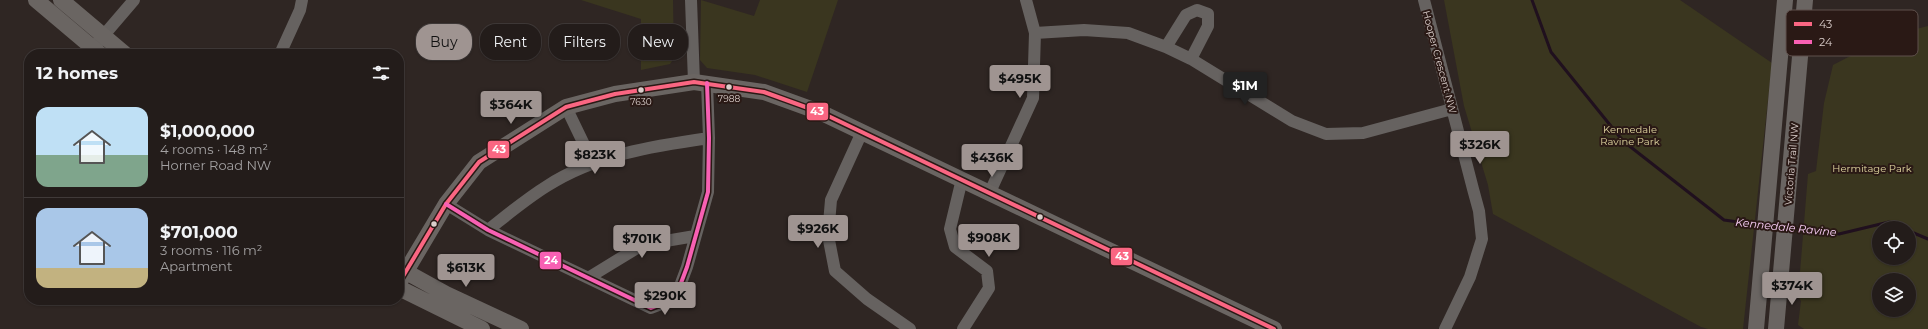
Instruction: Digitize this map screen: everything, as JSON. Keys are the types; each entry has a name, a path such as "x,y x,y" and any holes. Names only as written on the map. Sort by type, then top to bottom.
{"street":[{"path":"36,0 99,46 109,49"},
{"path":"61,0 99,46"},
{"path":"99,46 134,0"},
{"path":"282,49 302,0"},
{"path":"446,204 488,230 652,308 675,299 708,192 709,138 700,83 691,0"},
{"path":"990,192 1033,98 1035,33 1026,0"},
{"name":"Hooper Crescent NW","path":"1424,0 1478,210 1482,239 1470,277 1445,329"},
{"name":"Victoria Trail NW","path":"1756,329 1785,0"},
{"name":"Victoria Trail NW","path":"1804,10 1805,0"},
{"path":"1166,47 1186,15 1198,10 1208,14 1208,26 1191,59"},
{"path":"1035,33 1084,30 1128,33 1166,47 1191,59 1292,121 1326,134 1363,133 1452,109"},
{"name":"Victoria Trail NW","path":"1776,329 1800,56"},
{"path":"404,270 446,204 479,162 566,107 615,94 700,83 764,92 822,113 1274,329"},
{"path":"566,107 593,162"},
{"path":"862,132 831,200 828,235 835,271 867,299 910,329"},
{"path":"488,230 547,186 593,162 653,146 709,138"},
{"path":"962,179 950,229 955,247 987,271 989,288 963,329"},
{"path":"588,278 642,245 695,236"},
{"path":"404,276 521,329"},
{"path":"404,290 482,329"}],"green space":[{"path":"581,0 673,0 673,24 641,24 641,19"},
{"path":"701,0 754,16 760,0 838,0 807,92 755,75 707,68 700,60"},
{"name":"Kennedale Ravine Park","path":"1444,0 1680,0 1772,63 1743,329 1708,329 1701,327 1493,214 1488,185 1464,106"},
{"name":"Hermitage Park","path":"1928,26 1928,329 1804,329 1798,325 1801,301 1798,297 1808,174 1816,171 1824,103 1833,65 1850,56 1918,56 1918,28"},
{"path":"641,60 673,60 670,64 641,70"}],"waterway":[{"name":"Kennedale Ravine","path":"1532,0 1551,52 1623,141 1724,220 1760,225"},
{"name":"Kennedale Ravine","path":"1789,228 1839,234 1872,226"},
{"name":"Kennedale Ravine","path":"1916,234 1928,239"}],"transit line":[{"name":"43","path":"404,275 446,204 479,162 566,107 615,94 694,82 764,92 822,113 1274,329"},
{"name":"24","path":"446,204 488,230 651,308 675,299 687,267 708,192 709,138 707,83"}],"place":[{"name":"7988","path":"729,87"},
{"name":"7630","path":"641,90"}]}
